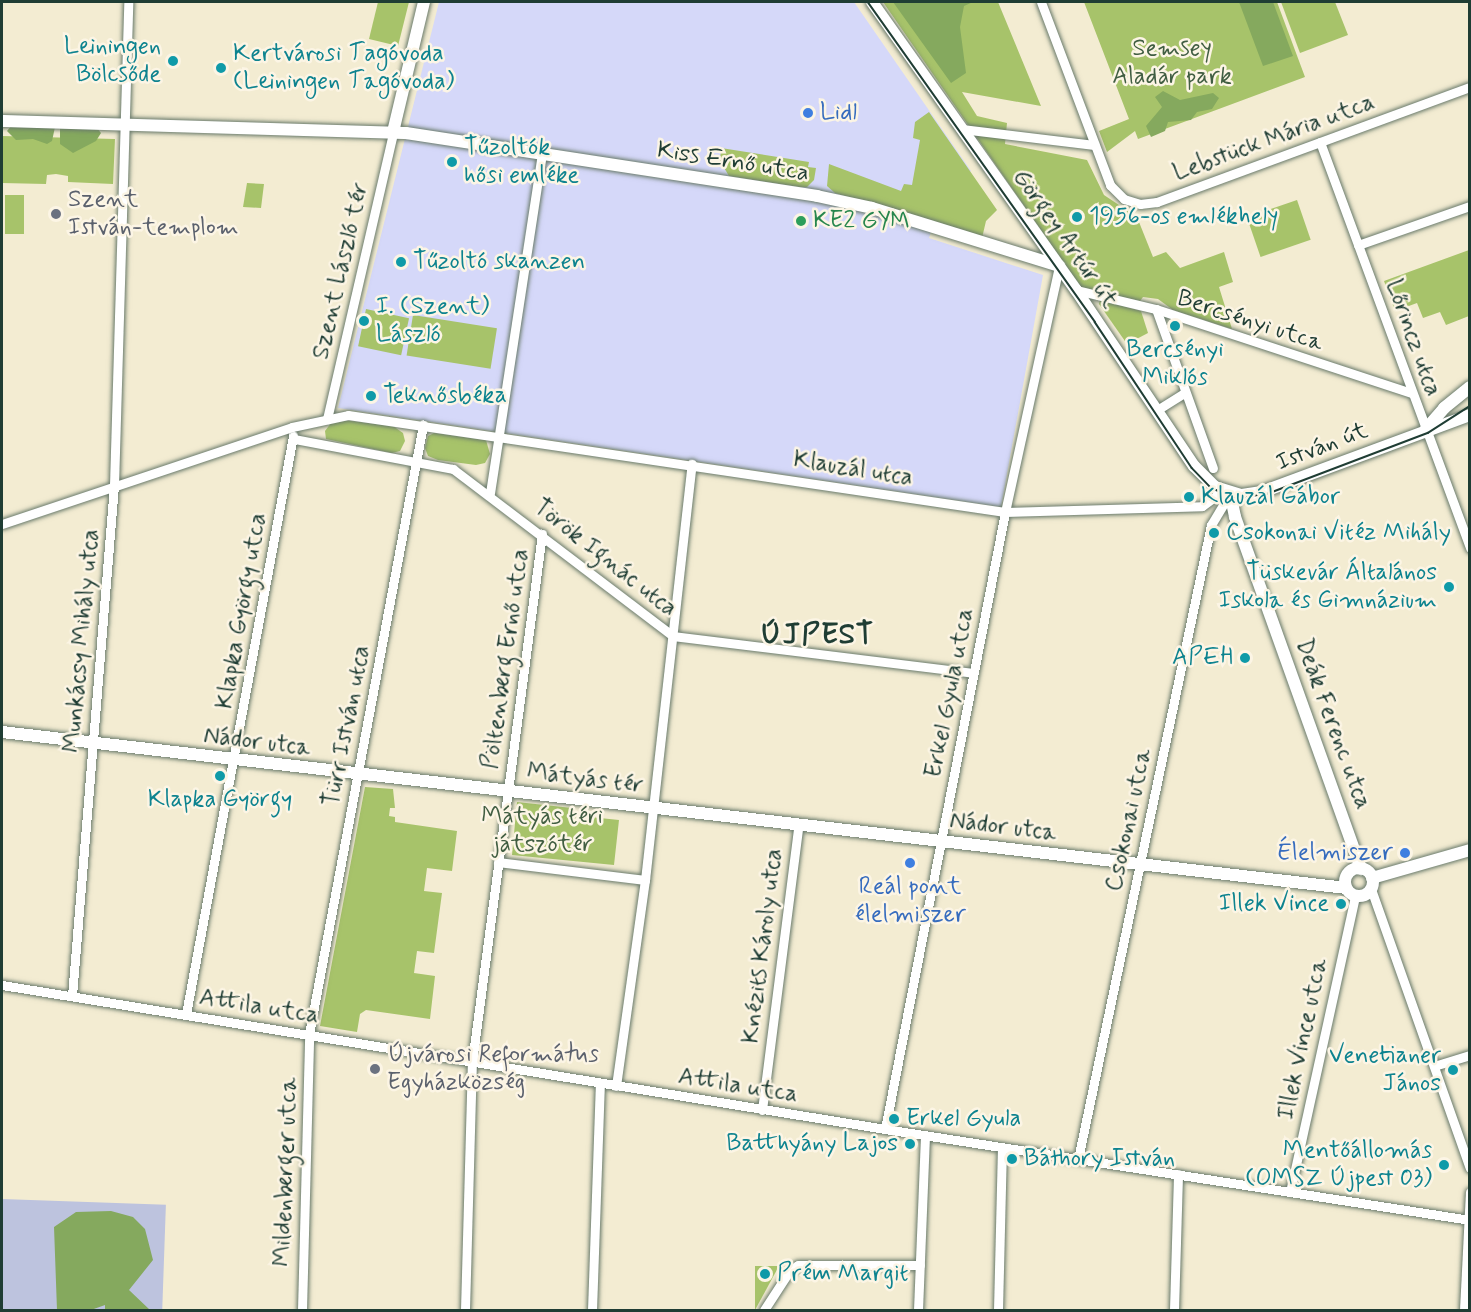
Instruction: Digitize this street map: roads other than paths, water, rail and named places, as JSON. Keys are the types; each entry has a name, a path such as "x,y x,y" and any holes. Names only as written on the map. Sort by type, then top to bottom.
{"street":[{"path":"125,123 128,2"},
{"path":"393,132 424,2"},
{"name":"Görgey Artúr út","path":"872,2 1076,290 1198,471 1227,492"},
{"path":"962,129 1094,145 1041,2"},
{"name":"Lebstück Mária utca","path":"1094,145 1104,172 1120,196 1149,204 1470,87"},
{"name":"Kiss Ernő utca","path":"2,122 125,123 393,132 542,153 872,208 1059,266"},
{"name":"Munkácsy Mihály utca","path":"72,996 114,486 118,288 125,123"},
{"name":"Szent László tér","path":"327,419 393,132"},
{"name":"Lőrincz utca","path":"1320,142 1470,548"},
{"path":"294,439 453,469 490,493 542,153"},
{"path":"1358,245 1470,206"},
{"name":"Erkel Gyula utca","path":"885,1129 1005,512 1059,266"},
{"name":"Bercsényi utca","path":"1076,290 1156,309 1412,393"},
{"path":"1156,309 1184,393 1213,468"},
{"name":"István út","path":"1426,429 1444,408 1470,387"},
{"path":"1157,410 1184,393"},
{"path":"2,524 292,427 348,415 500,437"},
{"name":"István út","path":"1227,492 1262,492 1426,429 1467,419"},
{"name":"Türr István utca","path":"309,1034 423,425"},
{"name":"Klapka György utca","path":"186,1014 294,439 292,427"},
{"name":"Klauzál utca","path":"500,437 1005,512 1202,506"},
{"path":"654,807 692,464"},
{"path":"1211,525 1210,515 1202,506 1227,492"},
{"name":"Csokonai utca","path":"1078,1159 1211,525 1227,492"},
{"name":"Deák Ferenc utca","path":"1227,492 1360,868"},
{"name":"Török Ignác utca","path":"490,493 673,636 973,673"},
{"name":"Pöltenberg Ernő utca","path":"508,790 542,534"},
{"name":"Nádor utca","path":"2,732 235,761 508,790"},
{"name":"Mátyás tér","path":"498,862 508,790 654,807 616,1086"},
{"name":"Nádor utca","path":"654,807 941,840 1351,892 1470,850"},
{"name":"Knézits Károly utca","path":"762,1110 799,823"},
{"path":"465,1311 472,1062 498,862 645,880"},
{"path":"1351,892 1349,872 1360,868 1371,884 1470,1168"},
{"name":"Illek Vince utca","path":"1290,1192 1351,892"},
{"name":"Attila utca","path":"2,985 762,1110 1469,1220"},
{"name":"Mildenberger utca","path":"302,1311 309,1034"},
{"path":"1434,1066 1470,1055"},
{"path":"592,1311 600,1084"},
{"path":"918,1311 925,1136"},
{"path":"998,1311 1002,1148"},
{"path":"1174,1311 1178,1174"},
{"path":"1464,1311 1470,1192"},
{"path":"764,1311 790,1270 798,1265 920,1265"}],"tram line":[{"path":"868,2 1095,322 1192,468 1211,488 1237,498 1267,494 1428,433 1470,406"}],"place":[{"name":"Leiningen Bölcsőde","path":"173,61"},
{"name":"Kertvárosi Tagóvoda (Leiningen Tagóvoda)","path":"221,68"},
{"name":"Lidl","path":"808,113"},
{"name":"Tűzoltók hősi emléke","path":"452,162"},
{"name":"Szent István-templom","path":"56,214"},
{"name":"1956-os emlékhely","path":"1077,217"},
{"name":"KE2 GYM","path":"801,221"},
{"name":"Tűzoltó skanzen","path":"401,262"},
{"name":"I. (Szent) László","path":"364,321"},
{"name":"Bercsényi Miklós","path":"1175,326"},
{"name":"Teknősbéka","path":"371,396"},
{"name":"Klauzál Gábor","path":"1189,497"},
{"name":"Csokonai Vitéz Mihály","path":"1214,533"},
{"name":"Tüskevár Általános Iskola és Gimnázium","path":"1449,587"},
{"name":"APEH","path":"1245,658"},
{"name":"Klapka György","path":"220,776"},
{"name":"Élelmiszer","path":"1405,853"},
{"name":"Reál pont élelmiszer","path":"910,863"},
{"name":"Illek Vince","path":"1341,904"},
{"name":"Újvárosi Református Egyházközség","path":"375,1069"},
{"name":"Venetianer János","path":"1453,1070"},
{"name":"Erkel Gyula","path":"894,1119"},
{"name":"Batthyány Lajos","path":"910,1144"},
{"name":"Báthory István","path":"1012,1159"},
{"name":"Mentőállomás (OMSZ Újpest 03)","path":"1444,1165"},
{"name":"Prém Margit","path":"765,1274"}],"district":[{"name":"ÚJPEST","path":"817,635"}],"park label":[{"name":"Semsey Aladár park","path":"1172,63"},
{"name":"Mátyás téri játszótér","path":"542,831"}]}
